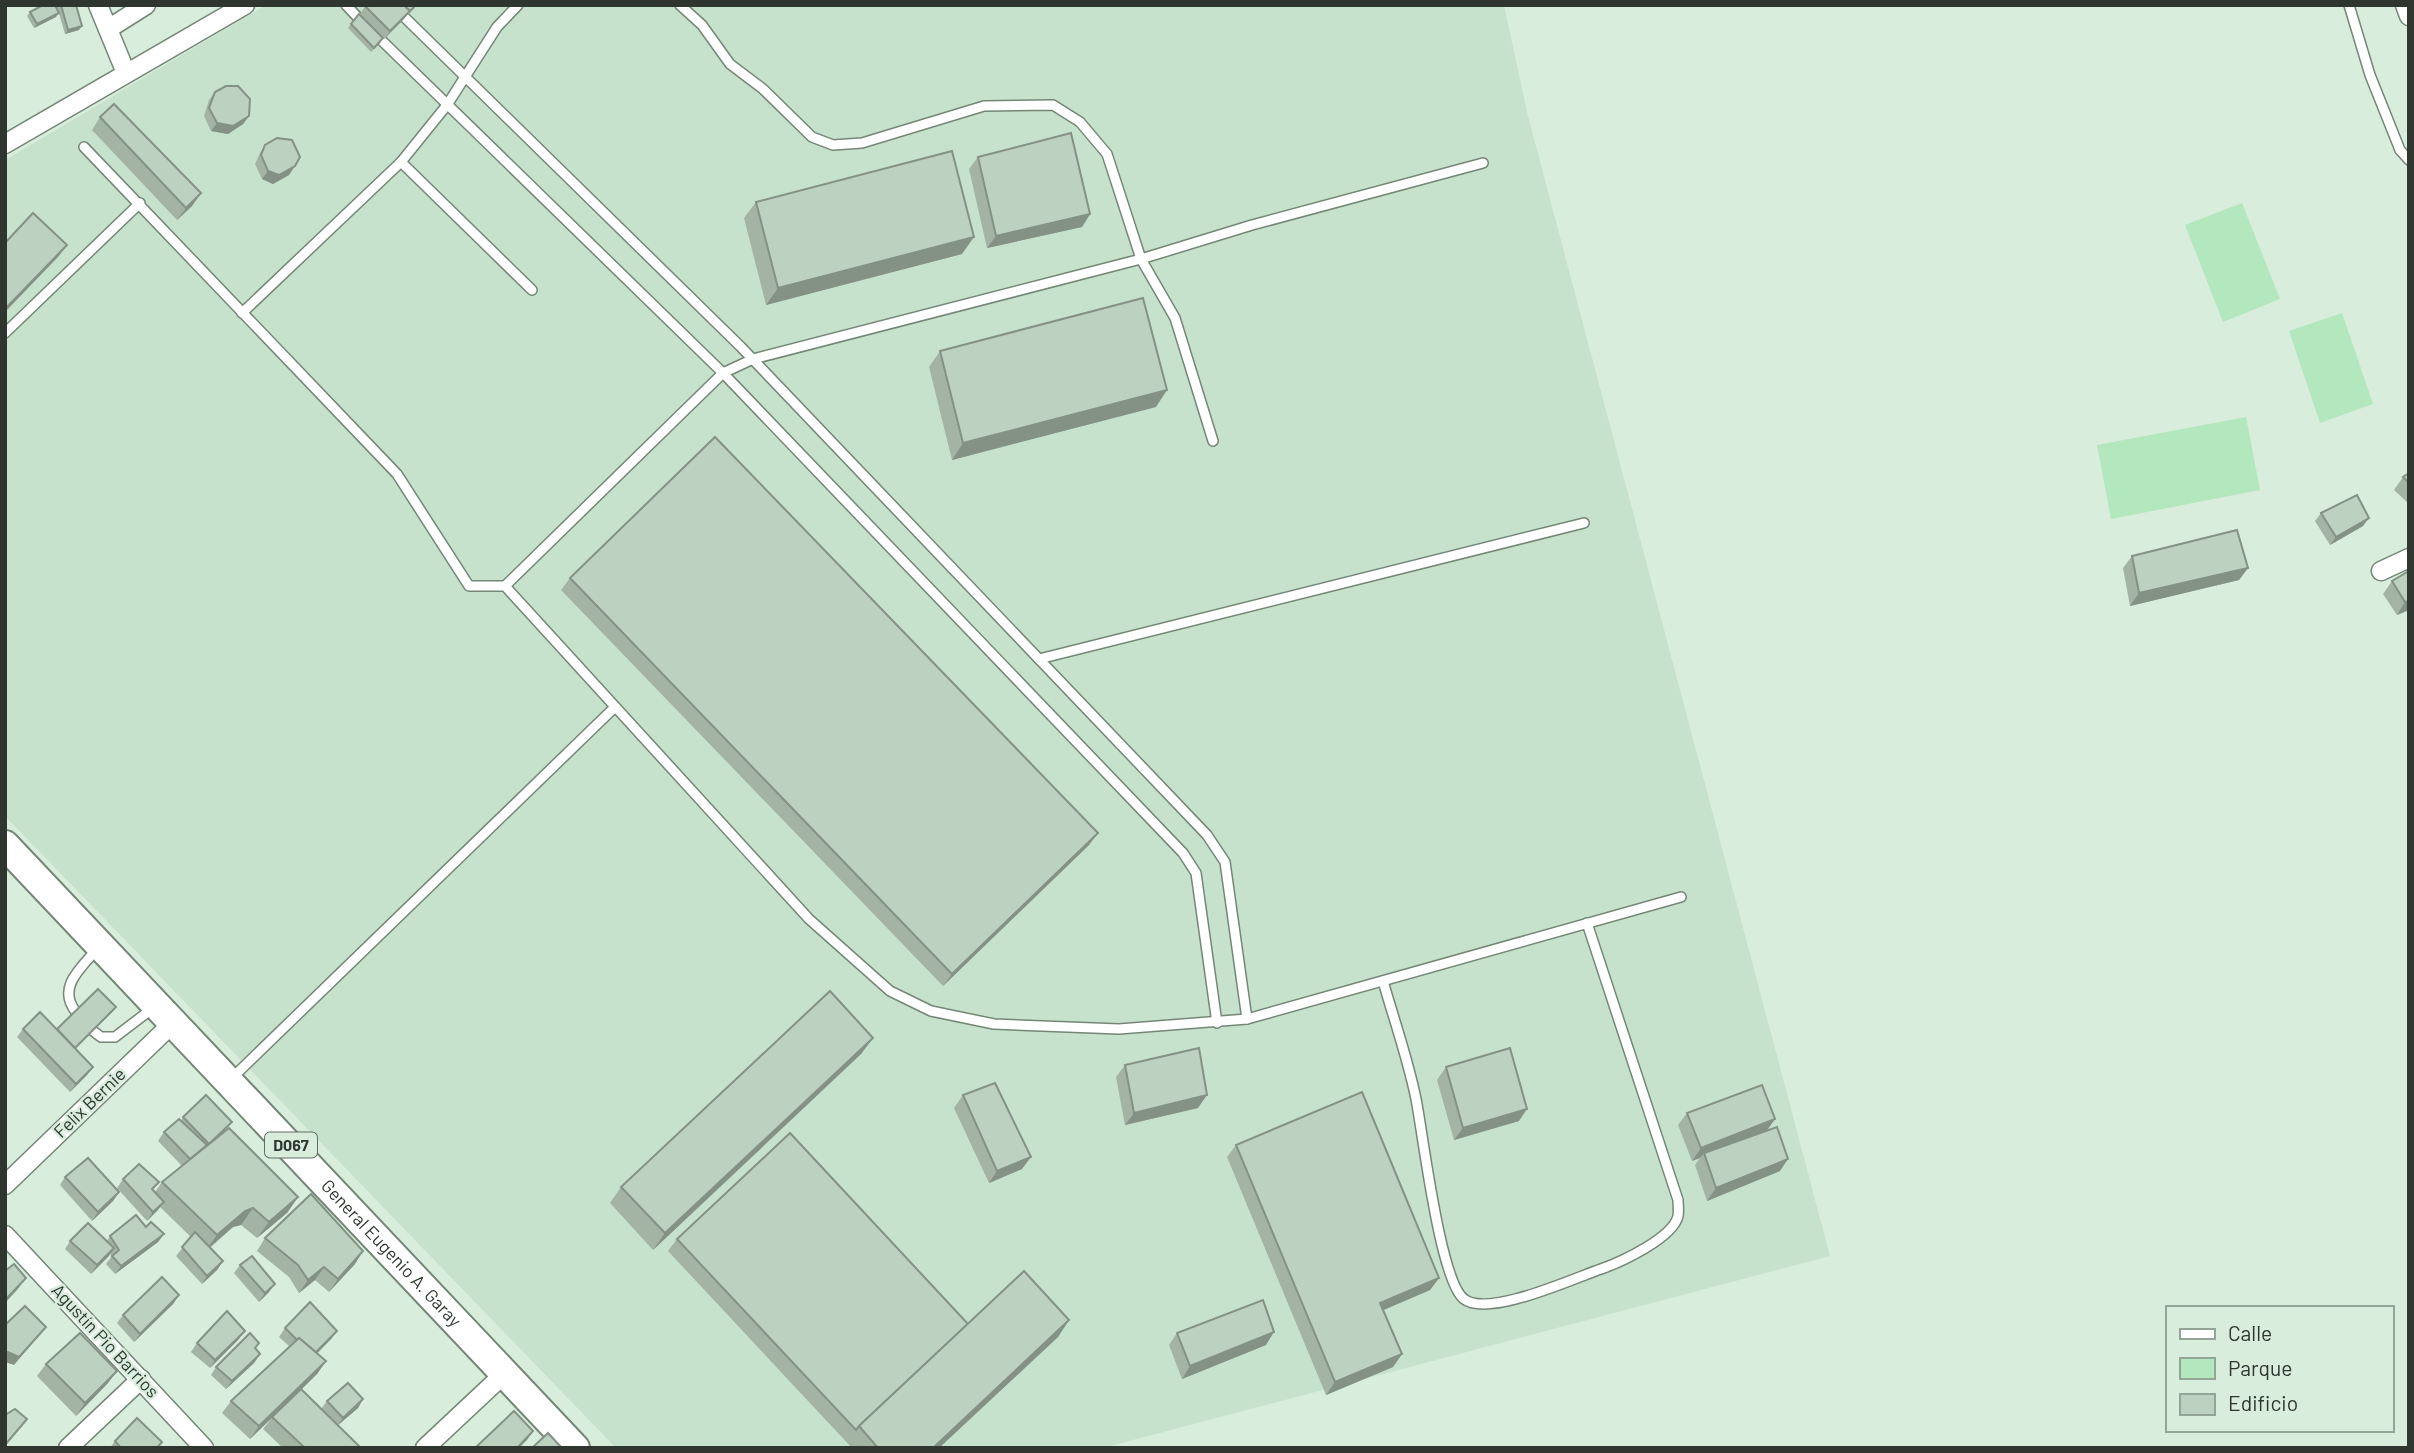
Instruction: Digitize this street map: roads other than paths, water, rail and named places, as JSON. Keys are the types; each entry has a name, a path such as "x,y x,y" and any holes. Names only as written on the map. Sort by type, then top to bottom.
{"main road":[{"name":"General Eugenio A. Garay","path":"5,845 167,1012 575,1448"}],"street":[{"path":"98,5 126,73"},
{"path":"108,29 146,5"},
{"path":"5,144 245,5"},
{"path":"2405,5 2409,16"},
{"path":"2381,571 2409,558"},
{"name":"Felix Bernie","path":"5,1185 167,1012"},
{"name":"Agustín Pio Barrios","path":"5,1235 204,1448"},
{"path":"425,1448 505,1373"},
{"path":"68,1448 141,1379"}],"lane":[{"path":"345,5 723,373 1183,853 1196,873 1217,1023"},
{"path":"392,5 753,359 1207,835 1225,862 1247,1019"},
{"path":"242,313 401,162 447,104 497,27 519,5"},
{"path":"680,5 702,25 730,64 763,89 813,137 833,145 862,143 984,106 1053,105 1080,122 1107,154 1141,259 1175,318 1213,441"},
{"path":"2349,5 2370,75 2400,150 2409,160"},
{"path":"84,147 397,474 469,586 505,586 723,373 753,359 1141,259 1252,225 1483,163"},
{"path":"401,162 532,290"},
{"path":"5,333 140,203"},
{"path":"1039,659 1584,523"},
{"path":"505,586 809,919 890,991 931,1012 994,1024 1119,1029 1247,1019 1681,897"},
{"path":"230,1080 615,707"},
{"path":"1383,981 1416,1098 1429,1185 1453,1283 1464,1300 1484,1306 1517,1298 1628,1259 1669,1229 1678,1217 1678,1200 1587,923"},
{"path":"76,1012 70,1005 68,990 72,979 101,944"},
{"path":"93,1031 101,1037 115,1037 167,1012"}]}
